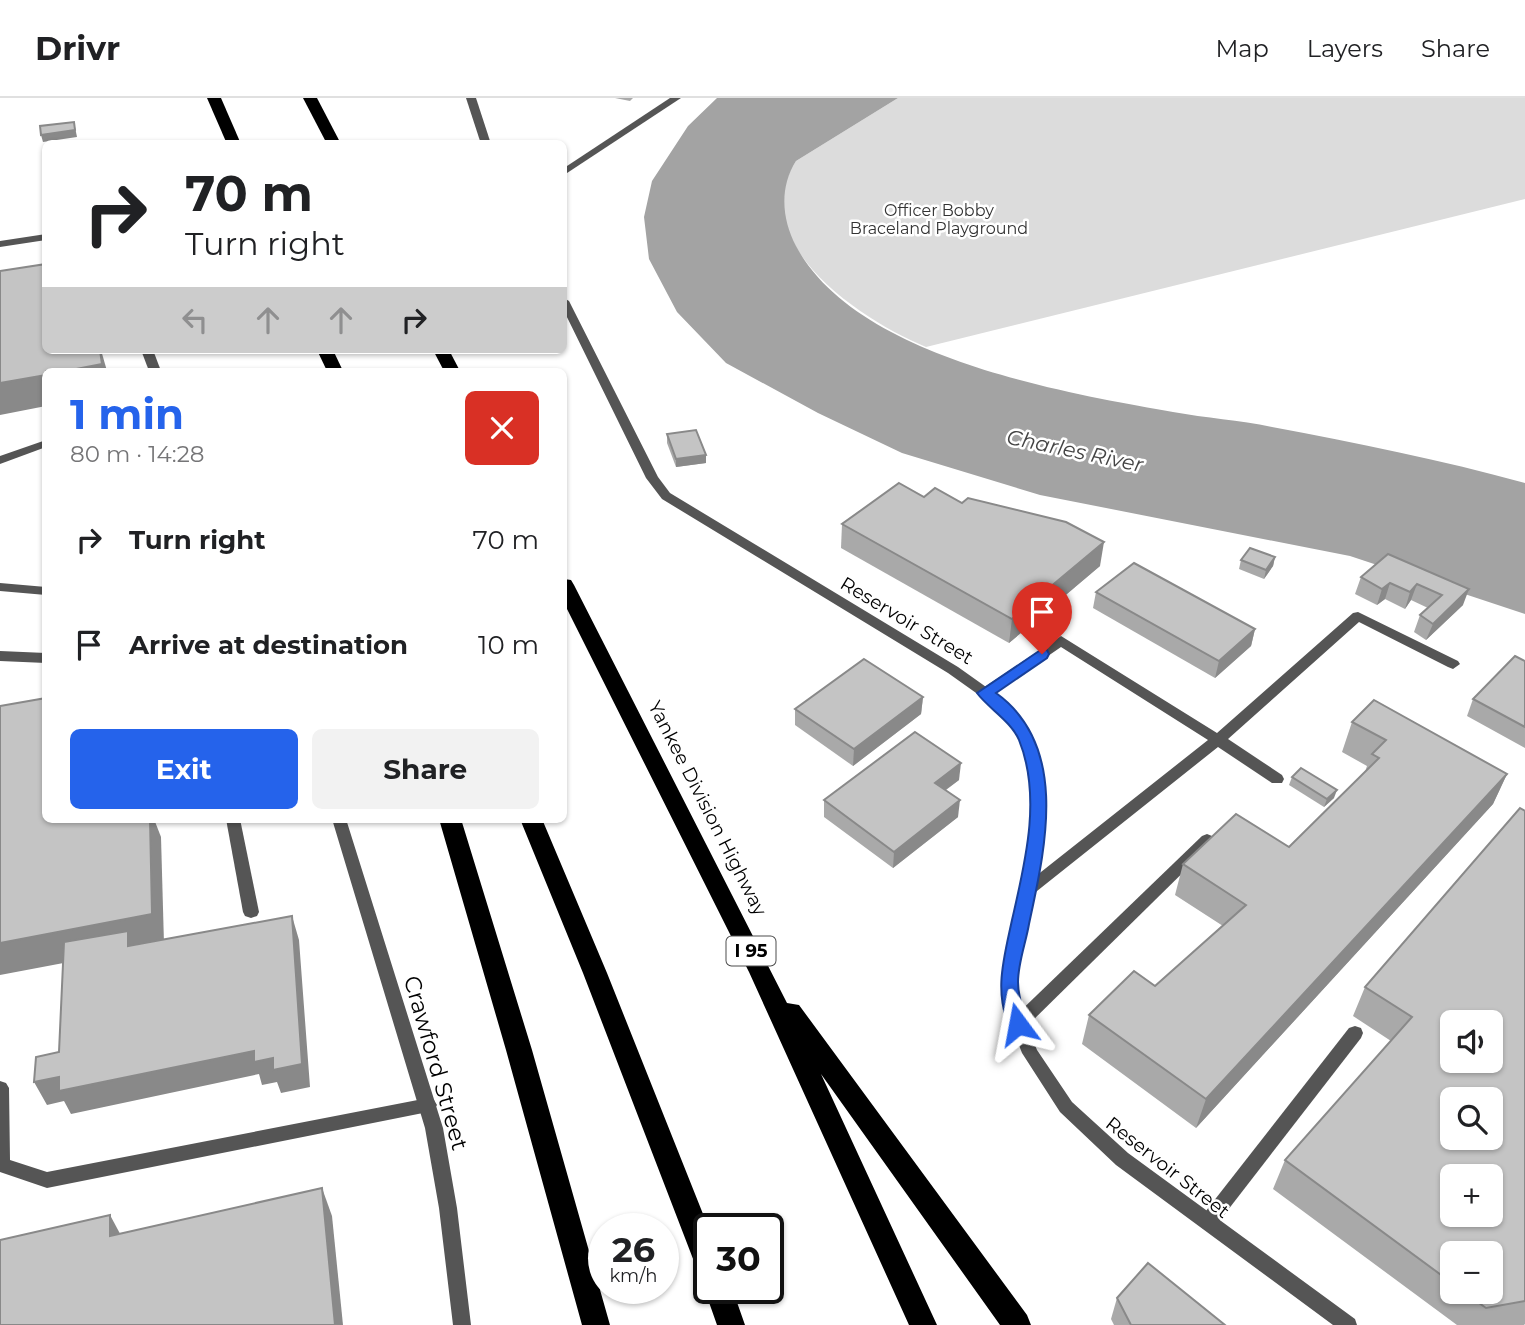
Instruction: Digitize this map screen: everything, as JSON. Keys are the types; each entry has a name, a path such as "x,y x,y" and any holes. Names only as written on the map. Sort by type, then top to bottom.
{"highway":[{"path":"214,98 232,140"},
{"path":"310,98 332,140"},
{"name":"Yankee Division Highway","path":"567,591 761,972 923,1325"},
{"path":"451,823 519,1050 596,1325"},
{"path":"533,823 624,1045 693,1224"},
{"path":"761,972 1017,1325"},
{"path":"724,1304 731,1325"}],"street":[{"path":"471,98 485,140"},
{"path":"567,170 676,98"},
{"path":"0,244 42,238"},
{"name":"Reservoir Street","path":"567,307 652,478 666,496 953,670 985,693 1013,719 1025,735 1032,755 1039,817 1009,979 1010,1001 1030,1054 1066,1107 1122,1159 1348,1325"},
{"path":"0,460 42,444"},
{"path":"0,587 42,591"},
{"path":"1027,891 1218,740 1359,616 1454,664"},
{"path":"985,693 1061,641 1277,779"},
{"path":"0,656 42,658"},
{"path":"234,823 250,912"},
{"name":"Crawford Street","path":"340,823 428,1105 448,1208 462,1325"},
{"path":"1018,1024 1207,840"},
{"path":"1208,1222 1355,1033"},
{"path":"0,1088 1,1165 47,1180 428,1105"}],"green space":[{"name":"Officer Bobby Braceland Playground","path":"898,98 1525,98 1525,199 926,347 900,335 843,298 818,275 797,249 785,221 784,191 796,161"}],"water":[{"name":"Charles River","path":"717,98 898,98 796,161 787,182 784,203 791,236 796,246 825,284 864,316 911,342 964,363 1075,393 1336,439 1525,483 1525,614 1350,556 1040,495 902,453 818,413 726,363 677,312 649,259 644,217 652,181 688,126"}],"building":[{"path":"74,122 75,130 41,135 40,126"},
{"path":"42,265 42,354 101,354 102,364 81,368 42,368 42,376 0,383 0,271"},
{"path":"696,430 706,455 676,459 667,434"},
{"path":"899,483 924,497 935,488 962,503 968,498 1066,522 1104,542 1012,619 842,524"},
{"path":"1250,548 1275,557 1266,570 1241,560"},
{"path":"1388,554 1469,589 1433,624 1420,615 1442,595 1417,584 1410,592 1390,583 1382,589 1361,577"},
{"path":"1134,563 1255,629 1219,661 1096,592"},
{"path":"1515,656 1525,661 1525,727 1473,699"},
{"path":"864,659 923,697 854,749 795,709"},
{"path":"42,699 42,823 150,823 152,914 0,943 0,706"},
{"path":"1374,700 1507,774 1206,1099 1089,1015 1134,971 1155,986 1246,905 1183,864 1236,814 1289,847 1379,758 1372,754 1386,740 1352,722"},
{"path":"915,732 961,763 935,783 960,800 894,852 824,800"},
{"path":"1301,768 1337,790 1327,799 1292,777"},
{"path":"1520,808 1525,811 1525,1301 1486,1308 1480,1304 1503,1304 1503,1241 1440,1241 1440,1274 1285,1160 1412,1017 1365,987"},
{"path":"292,916 302,1064 273,1070 273,1058 254,1062 254,1051 59,1091 59,1077 34,1082 36,1057 59,1052 64,942 128,931 128,946"},
{"path":"322,1188 335,1325 0,1325 0,1240 110,1215 110,1236"},
{"path":"1148,1263 1225,1325 1131,1325 1117,1298"}],"route":[{"path":"1018,1024 1010,1001 1009,979 1034,861 1039,804 1032,755 1025,735 998,702 985,693 1042,654"}]}
